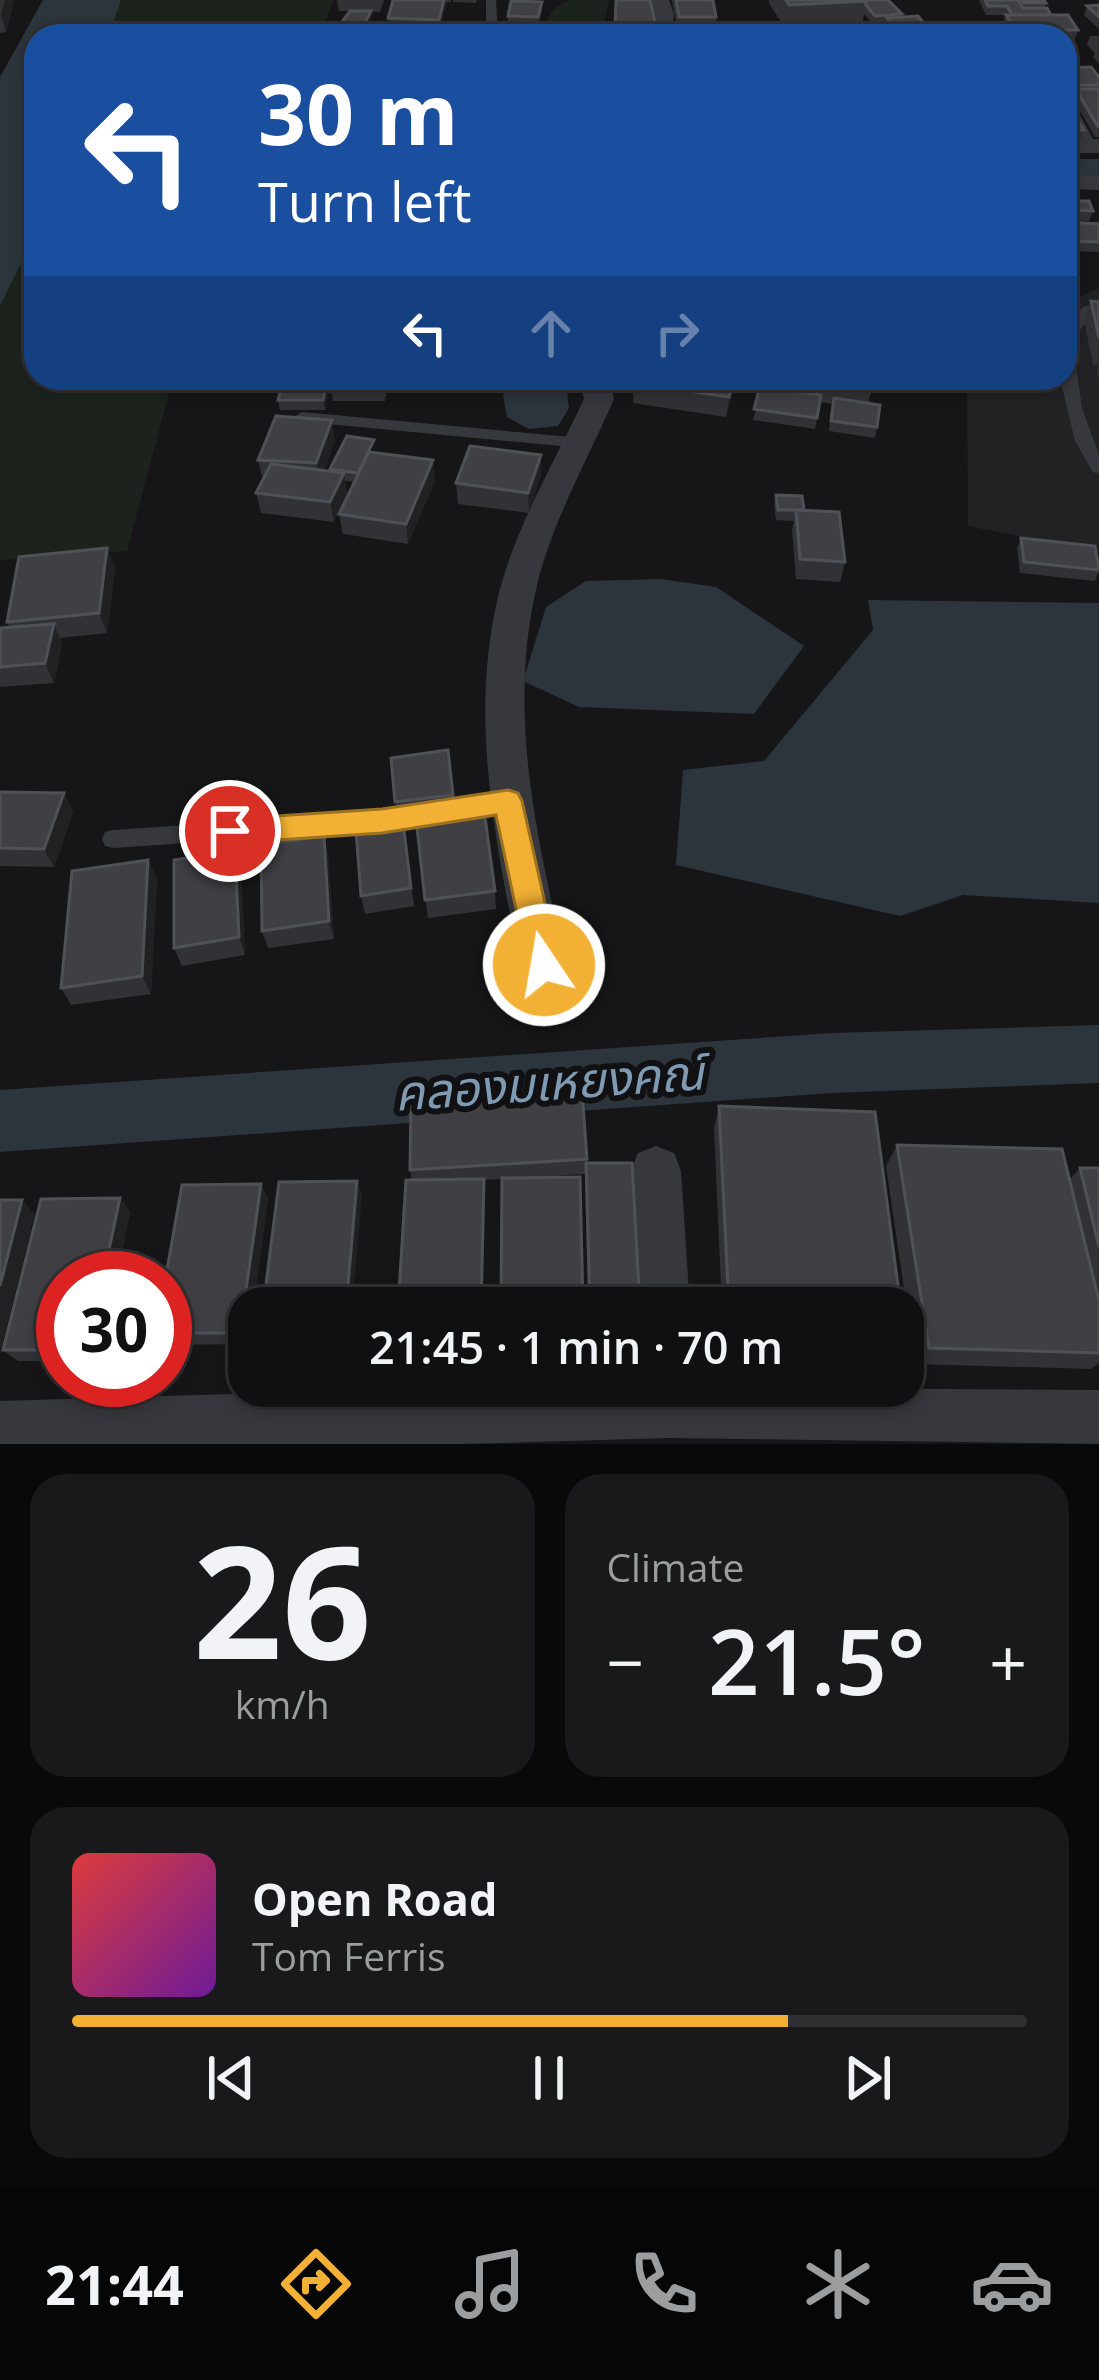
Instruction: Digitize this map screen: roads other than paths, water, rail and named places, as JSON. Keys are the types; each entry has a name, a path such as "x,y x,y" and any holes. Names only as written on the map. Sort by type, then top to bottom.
{"street":[{"path":"544,965 508,801 506,668 517,593 582,443 599,399 597,390"},
{"path":"656,1171 662,1287"},
{"path":"0,1430 265,1433 668,1413 1099,1419"}],"lane":[{"path":"1072,390 1089,455 1099,468"},
{"path":"302,417 582,443"},
{"path":"365,447 372,423"},
{"path":"113,839 382,821 508,801"}],"waterway":[{"path":"1077,169 1099,169"},
{"name":"คลองมเหยงคณ์","path":"0,1121 832,1063 1099,1054"}]}
